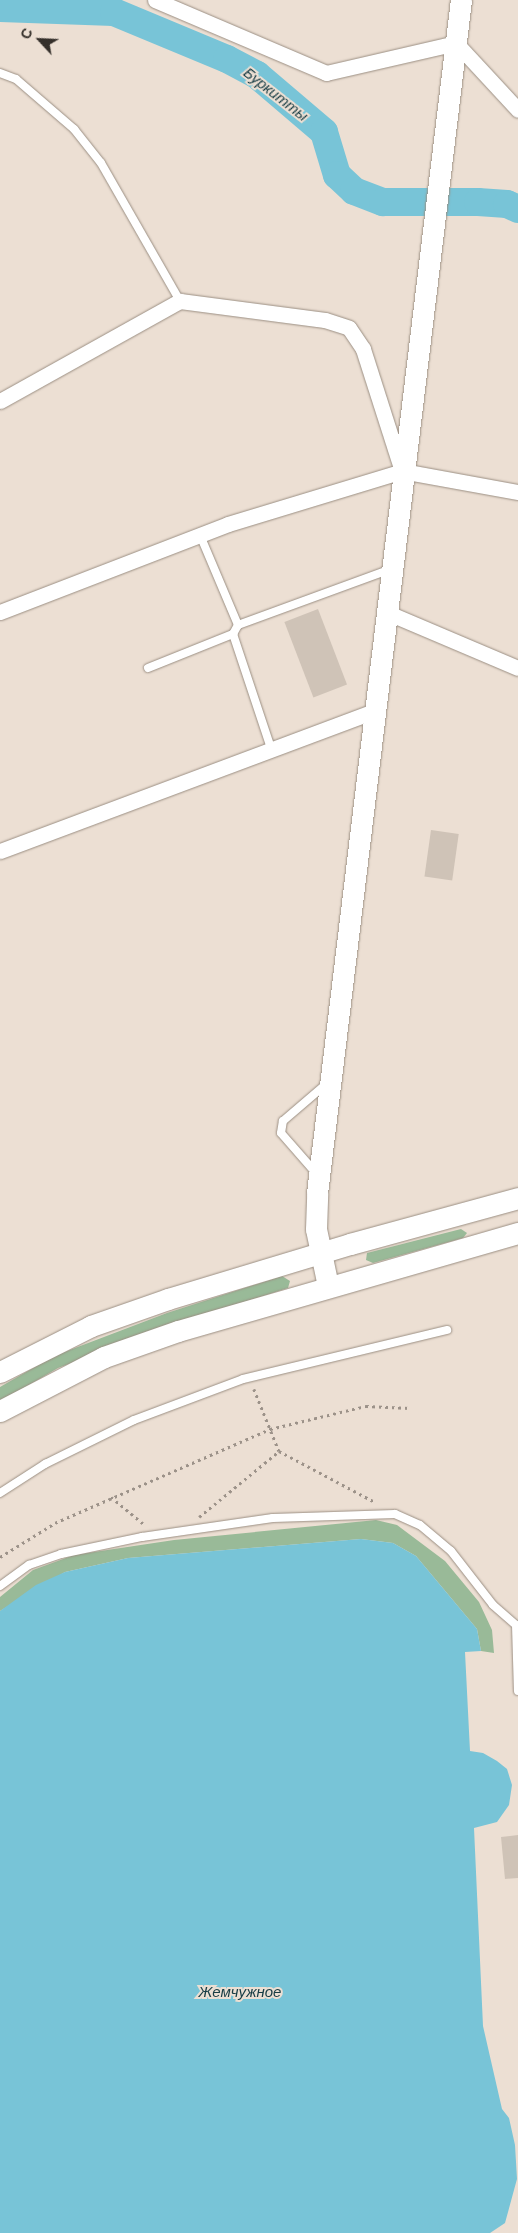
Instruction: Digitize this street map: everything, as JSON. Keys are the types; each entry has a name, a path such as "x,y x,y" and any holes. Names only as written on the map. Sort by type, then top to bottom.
{"main road":[{"path":"328,1286 316,1229 319,1178 402,471 461,0"},
{"path":"0,1372 91,1326 168,1299 320,1253 518,1198"},
{"path":"0,1411 104,1357 178,1330 518,1233"}],"street":[{"path":"155,0 326,73 456,43 518,110"},
{"path":"0,401 180,301 325,320 349,328 363,349 402,471"},
{"path":"0,612 200,535 402,471 518,492"},
{"path":"386,612 518,668"},
{"path":"0,851 374,711"}],"lane":[{"path":"0,73 16,79 59,116 95,156 180,301"},
{"path":"200,535 238,625"},
{"path":"148,668 233,634 238,625 391,569"},
{"path":"233,634 271,748"},
{"path":"319,1178 281,1133 283,1121 331,1080"},
{"path":"0,1493 45,1464 134,1420 250,1378 446,1330"},
{"path":"0,1586 30,1565 61,1554 157,1535 311,1515 400,1516 420,1525 451,1551 493,1605 516,1625 518,1691"}],"path":[{"path":"250,1378 279,1451 400,1516"},
{"path":"0,1557 55,1523 270,1429 366,1406 410,1408"},
{"path":"182,1531 279,1451"},
{"path":"111,1497 157,1535"}],"green space":[{"path":"461,1229 467,1233 463,1238 373,1263 366,1260 367,1253"},
{"path":"282,1276 290,1281 288,1288 173,1325 58,1368 0,1402 0,1387 54,1356 167,1313"},
{"path":"376,1520 397,1525 445,1561 479,1602 492,1630 494,1653 481,1651 477,1629 416,1556 393,1543 361,1539 128,1558 65,1572 0,1611 0,1597 33,1570 74,1555 174,1540"}],"water":[{"name":"Жемчужное","path":"361,1539 393,1543 416,1556 477,1629 481,1651 465,1652 470,1751 483,1753 507,1769 512,1785 509,1805 497,1822 474,1828 483,2026 502,2109 509,2118 515,2145 517,2179 505,2223 490,2233 0,2233 0,1611 36,1585 65,1572 128,1558"}],"building":[{"path":"318,609 347,685 313,698 284,622"},
{"path":"431,830 459,834 452,880 424,877"},
{"path":"518,1835 518,1878 505,1879 501,1837"}],"waterway":[{"name":"Буркитты","path":"0,8 114,12 227,59 257,75 324,132 337,175 354,191 383,202 478,202 507,204 518,209"}]}
